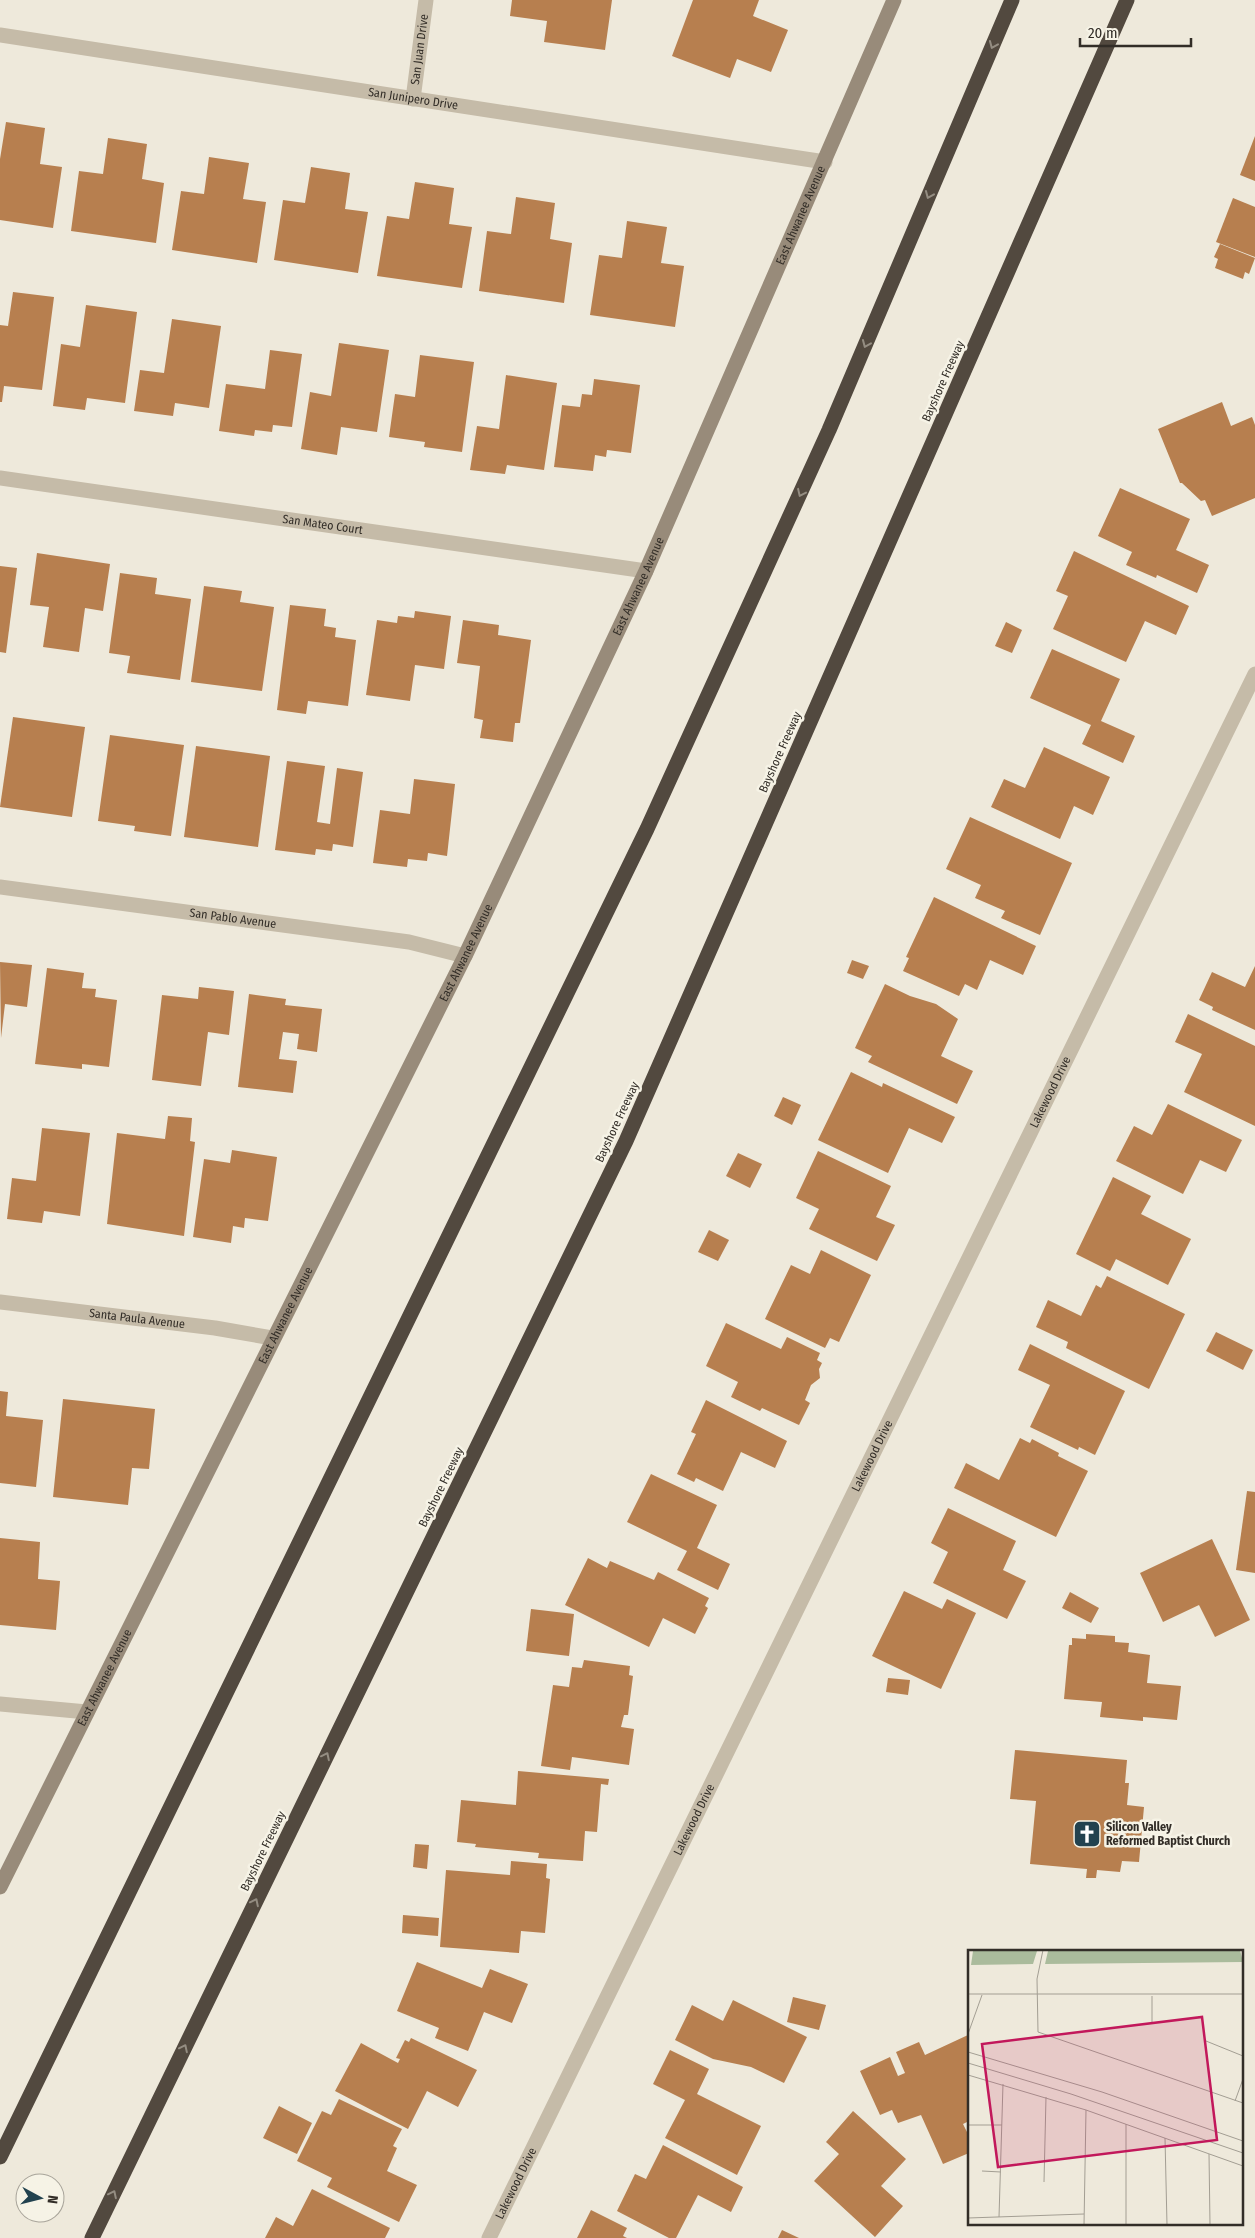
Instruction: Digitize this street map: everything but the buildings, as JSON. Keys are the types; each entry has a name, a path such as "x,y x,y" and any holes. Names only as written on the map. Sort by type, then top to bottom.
{"highway":[{"path":"0,2157 647,829 829,430 1012,0"},
{"name":"Bayshore Freeway","path":"92,2238 626,1141 1127,0"}],"street":[{"name":"San Juan Drive","path":"414,98 426,0"},
{"name":"East Ahwanee Avenue","path":"0,1887 272,1338 465,956 646,571 894,0"},
{"name":"San Junipero Drive","path":"0,35 825,162"},
{"name":"San Mateo Court","path":"0,478 646,571"},
{"name":"Lakewood Drive","path":"489,2238 1255,674"},
{"name":"San Pablo Avenue","path":"0,887 409,942 465,956"},
{"name":"Santa Paula Avenue","path":"0,1302 215,1328 272,1338"},
{"path":"0,1704 87,1712"}],"place":[{"name":"Silicon Valley Reformed Baptist Church","path":"1087,1834"}]}
